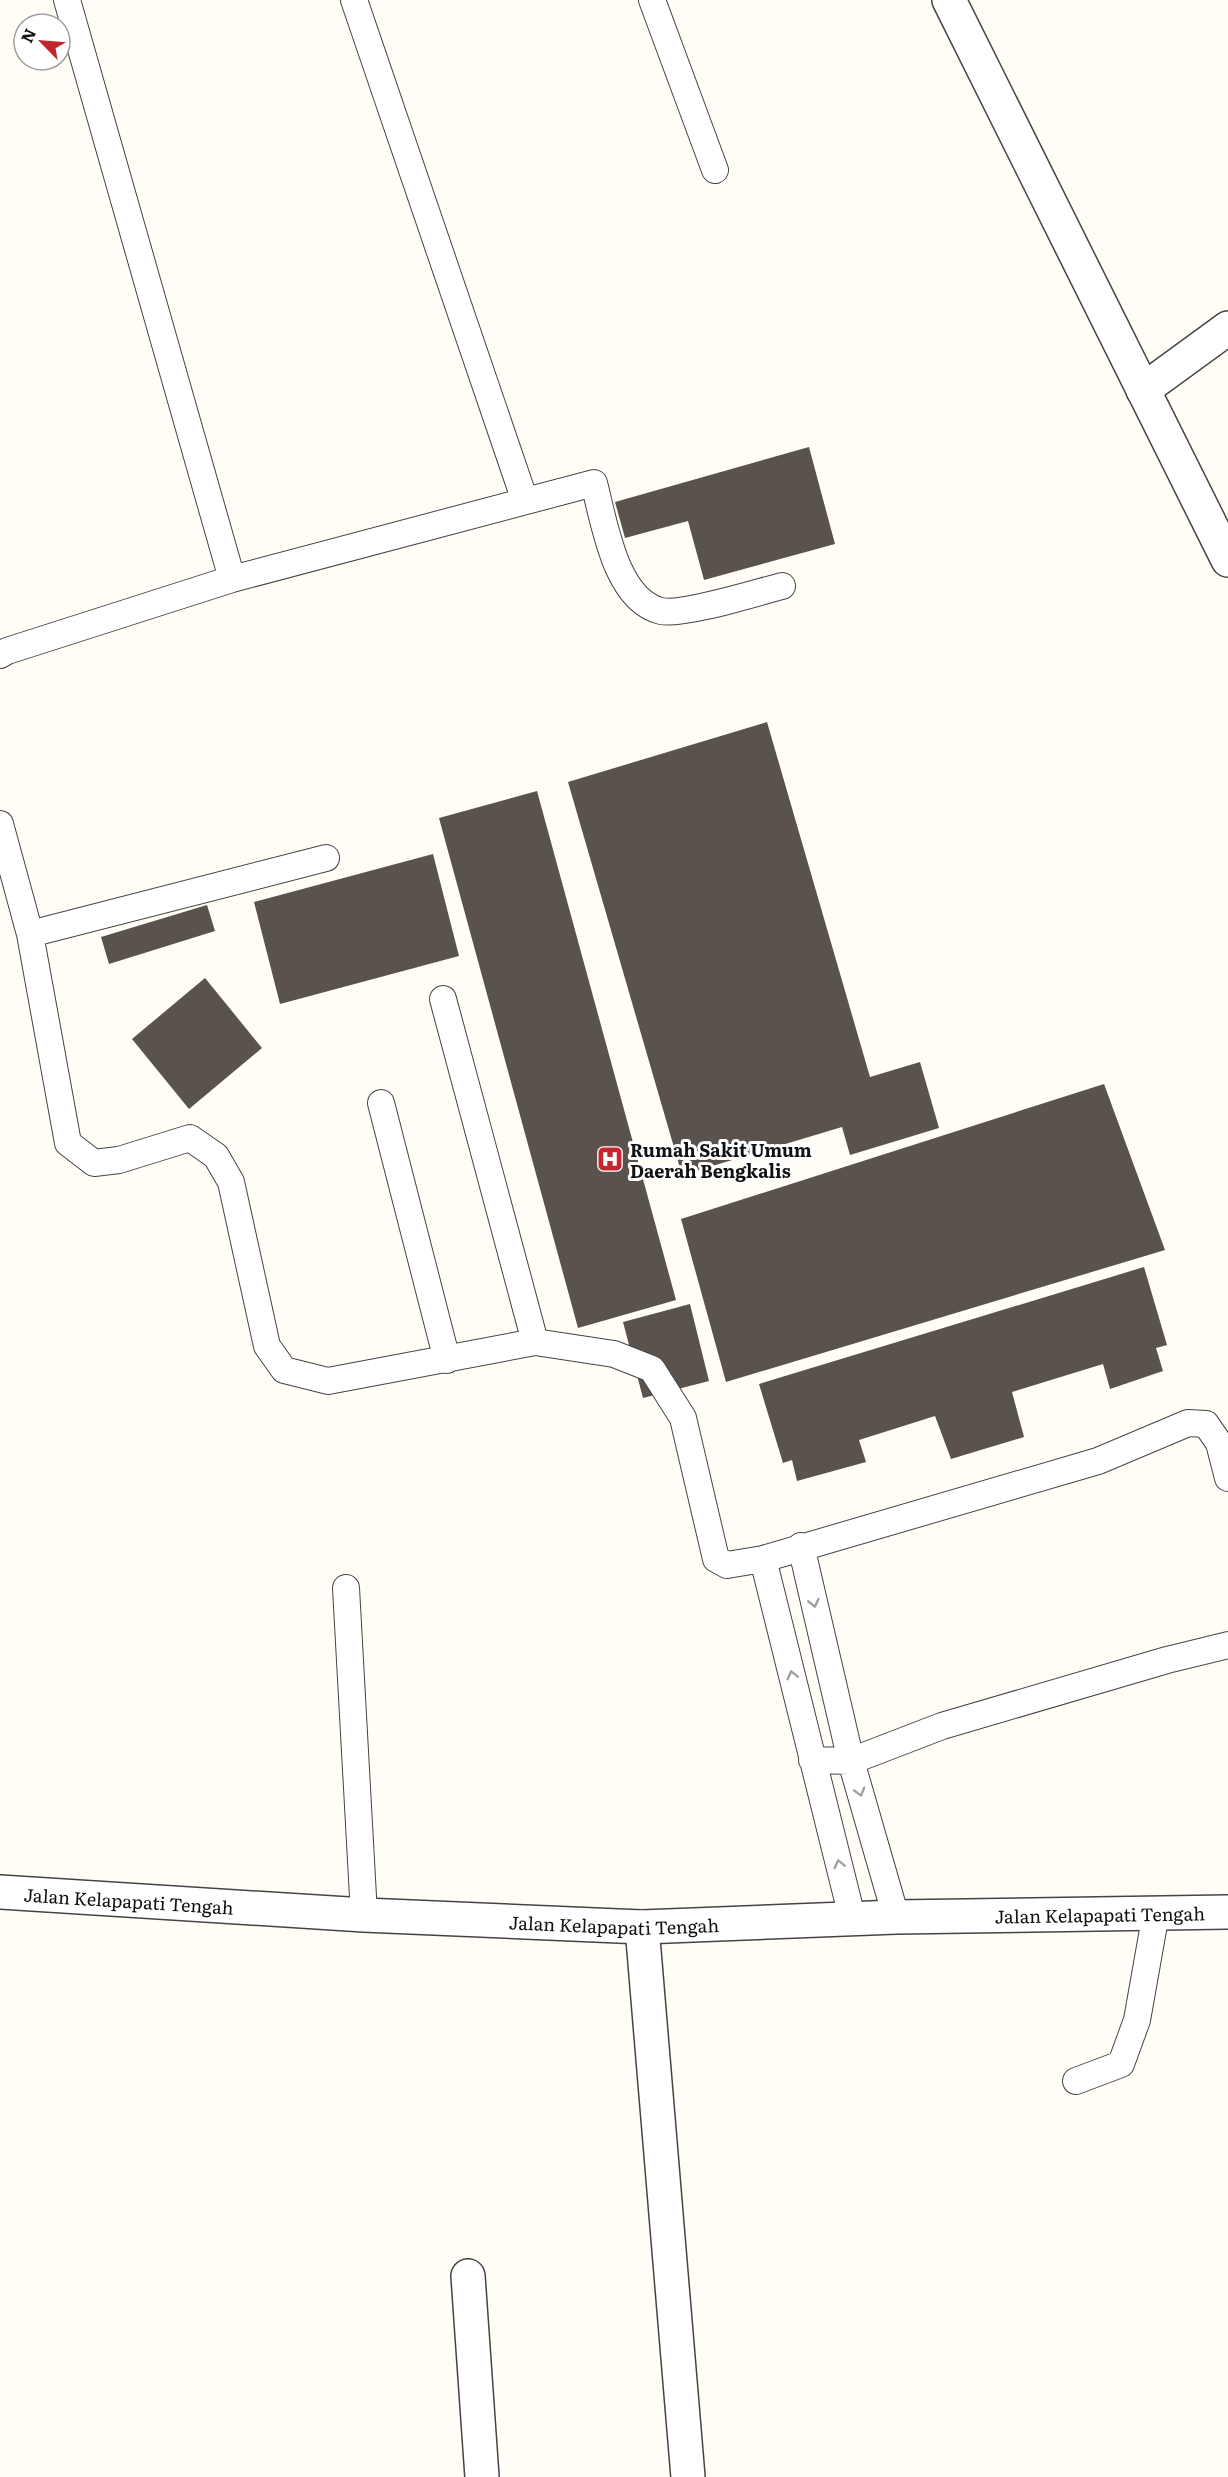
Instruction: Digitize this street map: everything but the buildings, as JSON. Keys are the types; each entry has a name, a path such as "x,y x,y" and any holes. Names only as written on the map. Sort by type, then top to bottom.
{"street":[{"path":"950,0 1228,560"},
{"path":"1143,390 1228,328"},
{"name":"Jalan Kelapapati Tengah","path":"0,1892 364,1915 642,1927 853,1921 896,1917 1228,1912"},
{"path":"642,1927 688,2477"},
{"path":"468,2276 482,2477"}],"lane":[{"path":"67,0 232,579"},
{"path":"354,0 525,501"},
{"path":"652,0 715,170"},
{"path":"0,655 232,579 594,483 617,567 639,599 662,611 692,608 782,586"},
{"path":"0,824 30,934 68,1143 94,1163 119,1160 190,1138 216,1156 231,1182 267,1346 284,1370 328,1381 536,1342 614,1354 652,1370 683,1418 716,1559 727,1565 763,1558 1098,1461 1188,1424 1206,1424 1219,1443 1228,1478"},
{"path":"30,934 326,858"},
{"path":"444,999 536,1342"},
{"path":"381,1103 447,1360"},
{"path":"801,1546 851,1761 896,1917"},
{"path":"763,1558 853,1921"},
{"path":"345,1588 364,1915"},
{"path":"812,1760 851,1761 942,1726 1167,1660 1228,1645"},
{"path":"1076,2081 1121,2064 1137,2020 1156,1913"}],"place":[{"name":"Rumah Sakit Umum Daerah Bengkalis","path":"610,1159"}]}
